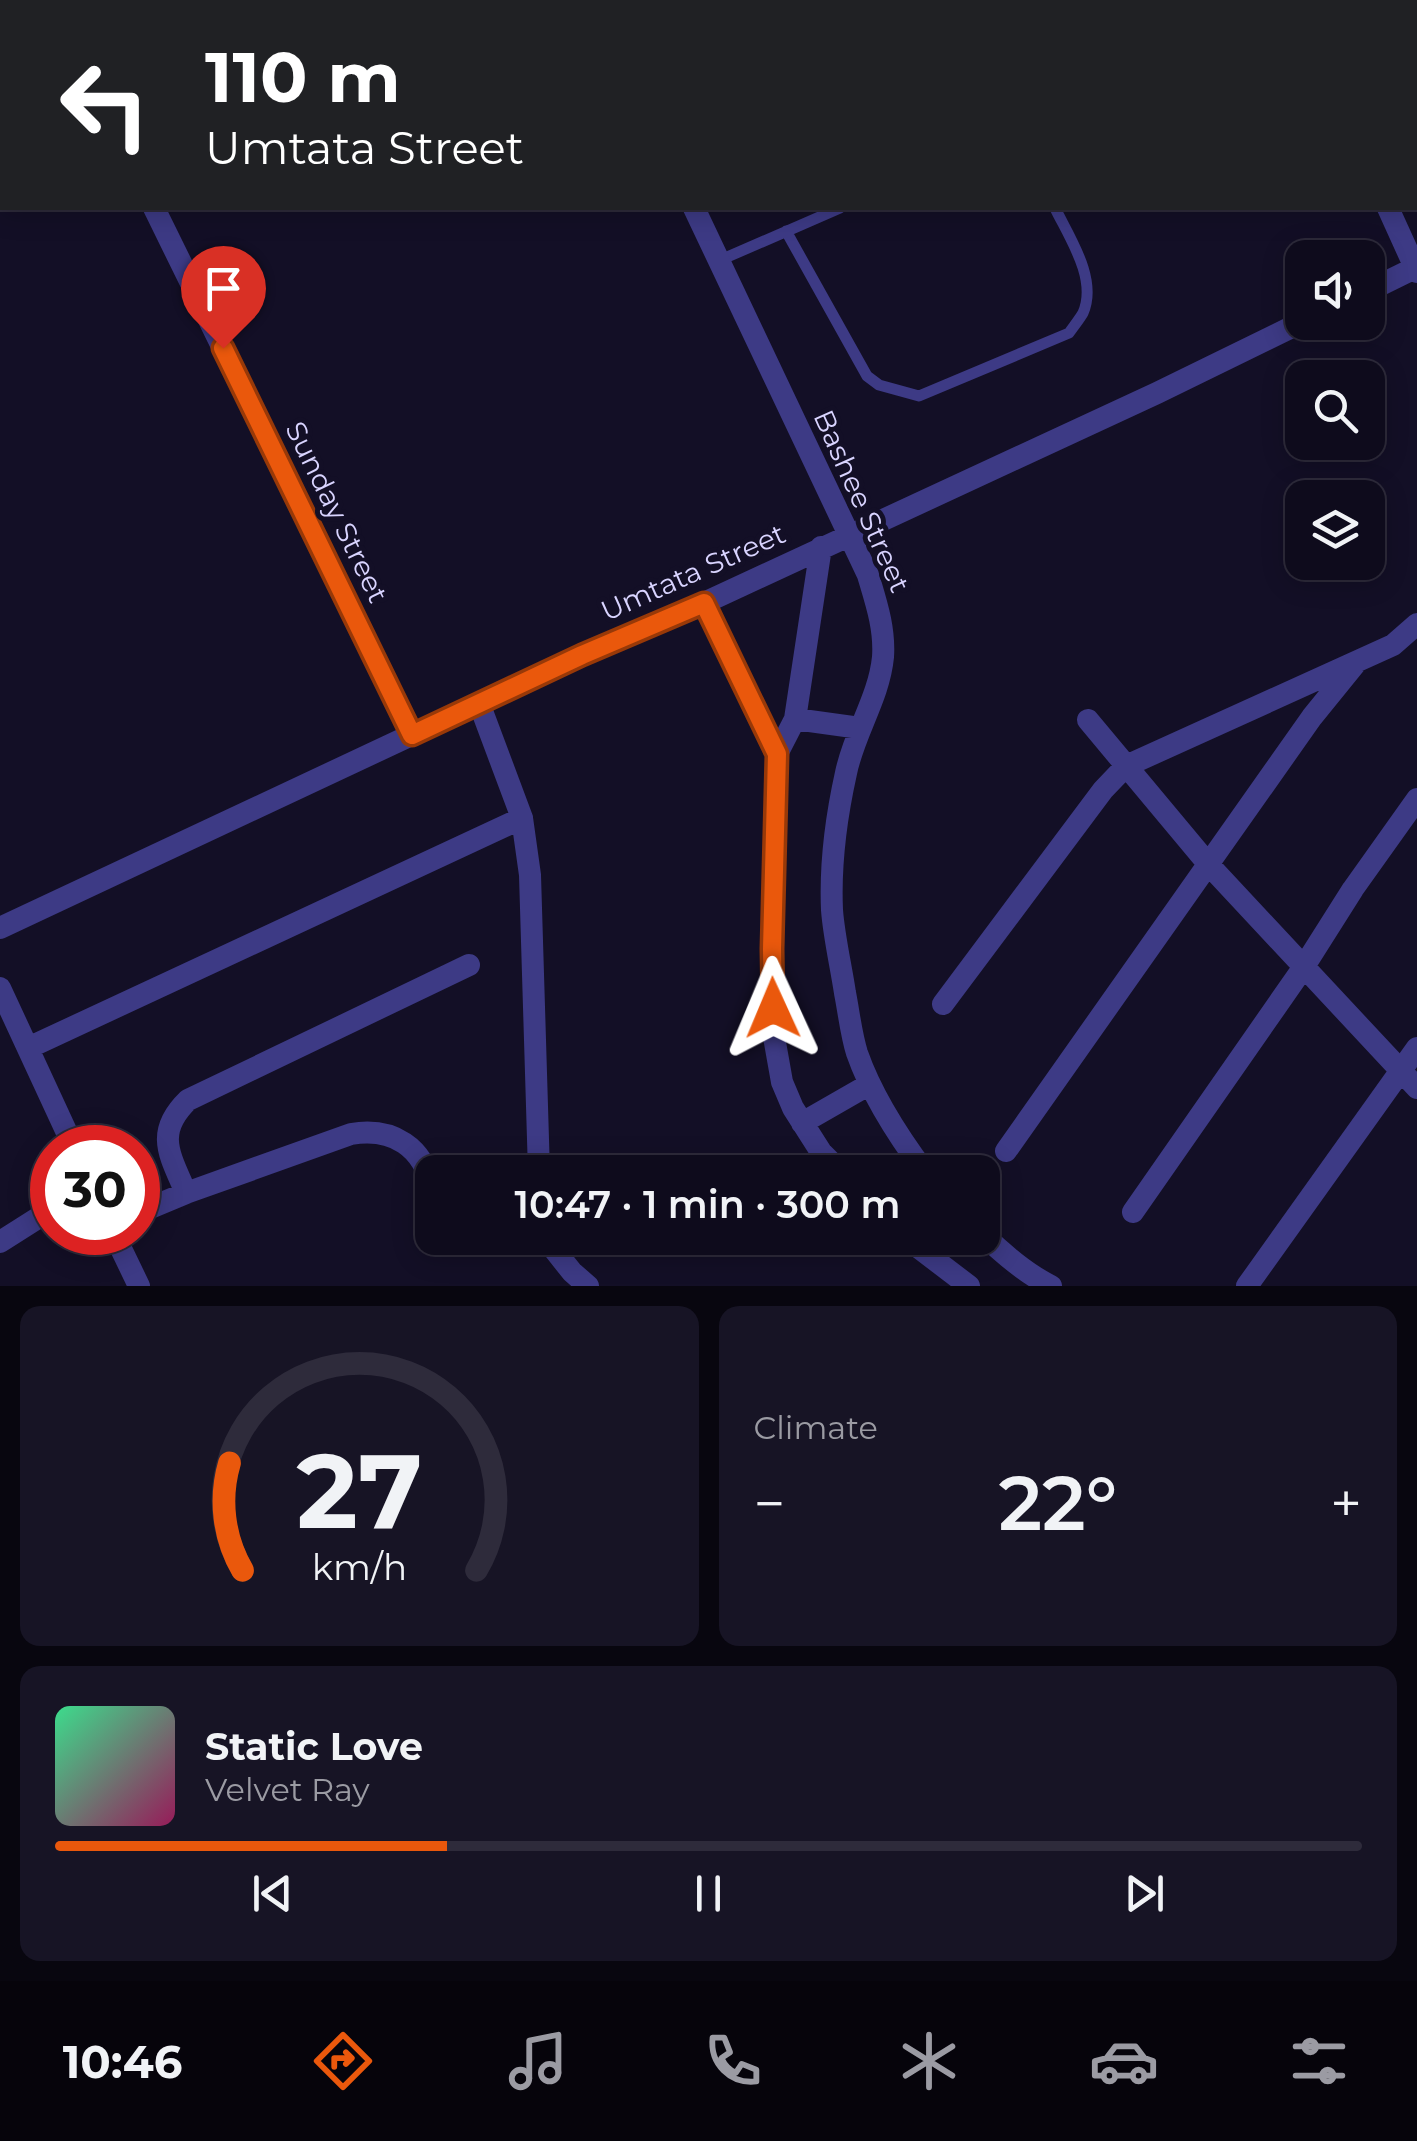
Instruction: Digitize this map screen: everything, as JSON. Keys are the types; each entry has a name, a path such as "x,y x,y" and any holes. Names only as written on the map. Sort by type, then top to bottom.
{"street":[{"name":"Sunday Street","path":"155,210 412,735"},
{"name":"Bashee Street","path":"695,210 868,575 880,617 883,658 876,690 847,768 836,824 832,910 856,1051 870,1084 911,1155"},
{"path":"1385,283 1416,269 1389,210"},
{"name":"Umtata Street","path":"0,928 1285,330"},
{"name":"Bashee Street","path":"821,547 794,719 777,754 772,949 774,1037 782,1082 823,1155"},
{"name":"Bashee Street","path":"704,603 777,754"},
{"path":"942,1004 1103,790 1126,766 1393,645 1417,624"},
{"path":"1006,1151 1312,718 1357,661"},
{"path":"478,704 526,836 538,1155"},
{"path":"794,719 860,728"},
{"path":"1088,720 1209,865 1409,1080"},
{"path":"1132,1212 1417,799"},
{"path":"28,1048 522,818"},
{"path":"186,1192 167,1138 172,1117 188,1100 469,965"},
{"path":"0,988 63,1125"},
{"path":"1247,1286 1409,1080 1417,1048"},
{"path":"802,1123 870,1084"},
{"path":"160,1203 351,1134 384,1133 418,1155"},
{"path":"0,1242 30,1224"},
{"path":"1000,1251 1051,1286"},
{"path":"124,1255 138,1286"},
{"path":"558,1255 588,1286"},
{"path":"928,1255 969,1286"}],"lane":[{"path":"718,261 835,210"},
{"path":"786,231 867,376 879,386 919,396 1069,333 1084,312 1088,289 1079,258 1056,210"}],"route":[{"path":"223,348 412,735 704,603 777,754 773,1008"}]}
